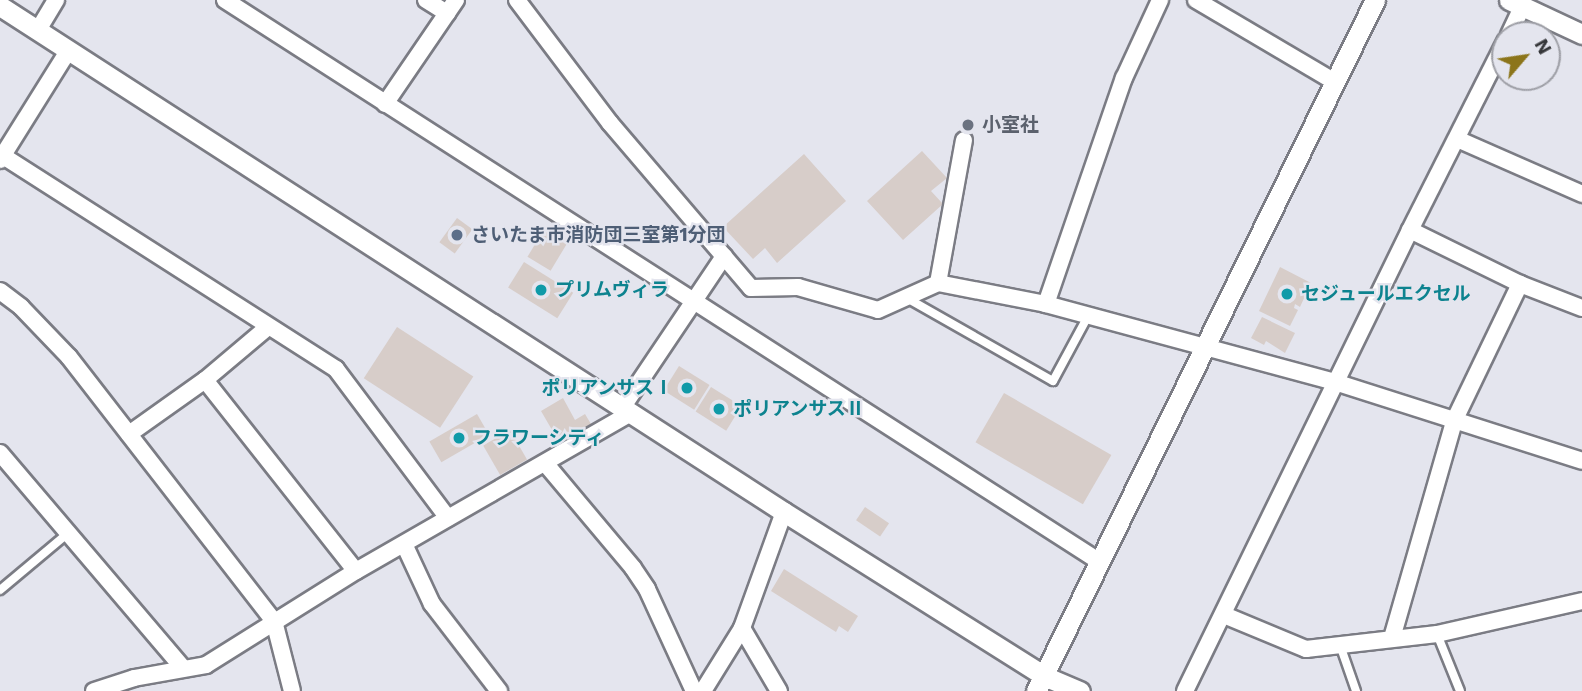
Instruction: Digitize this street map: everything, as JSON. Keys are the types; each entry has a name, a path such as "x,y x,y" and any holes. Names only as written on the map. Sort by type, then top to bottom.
{"street":[{"path":"38,30 57,0"},
{"path":"225,0 1100,562"},
{"path":"385,104 452,7 426,0"},
{"path":"518,0 610,123 751,288 798,287 878,310 938,283 1046,304 1335,382 1582,461"},
{"path":"1046,304 1124,78 1160,0"},
{"path":"1196,0 1335,82"},
{"path":"1040,683 1375,0"},
{"path":"1515,21 1523,4 1582,34"},
{"path":"0,6 784,512 1040,683 1080,691"},
{"path":"68,51 1,156 336,369 448,518"},
{"path":"1185,691 1491,70"},
{"path":"1457,139 1582,194"},
{"path":"938,283 964,140"},
{"path":"1410,230 1520,284 1582,308"},
{"path":"94,691 134,678 206,665 356,571 545,463 626,411 691,301 724,256"},
{"path":"1392,638 1455,419 1520,284"},
{"path":"0,291 21,307 69,357 274,621 292,691"},
{"path":"129,435 205,380 268,327"},
{"path":"205,380 356,571"},
{"path":"0,453 183,668"},
{"path":"545,463 633,568 647,589 694,691"},
{"path":"703,691 742,628 784,512"},
{"path":"404,544 432,604 499,691"},
{"path":"1224,615 1306,649 1437,634 1582,601"},
{"path":"742,628 779,691"}],"lane":[{"path":"905,297 1053,381 1088,316"},
{"path":"0,590 67,534"},
{"path":"1437,634 1460,691"},
{"path":"1340,645 1356,691"}],"building":[{"path":"922,151 947,178 931,191 943,204 903,240 867,201"},
{"path":"804,154 846,201 777,263 765,248 753,259 723,227"},
{"path":"457,218 472,229 455,253 439,242"},
{"path":"546,226 569,240 551,271 527,257"},
{"name":"プリムヴィラ","path":"524,262 573,293 557,318 508,287"},
{"name":"セジュールエクセル","path":"1280,267 1311,283 1300,307 1295,304 1294,308 1298,310 1290,326 1259,311"},
{"path":"1262,317 1295,333 1285,353 1266,341 1264,345 1251,338"},
{"path":"397,327 473,377 440,428 364,378"},
{"name":"ポリアンサスⅠ","path":"679,366 710,385 694,410 664,391"},
{"name":"ポリアンサスⅡ","path":"711,387 742,406 726,431 696,412"},
{"path":"1004,393 1111,455 1083,504 976,442"},
{"path":"563,398 575,420 585,414 591,424 559,442 541,411"},
{"name":"フラワーシティ","path":"477,414 489,435 441,462 429,441"},
{"path":"510,430 527,459 500,475 483,446"},
{"path":"865,507 889,523 880,536 856,520"},
{"path":"784,569 858,616 848,632 839,626 836,632 771,591"}],"place":[{"name":"小室社","path":"968,125"},
{"name":"さいたま市消防団三室第1分団","path":"457,235"},
{"name":"プリムヴィラ","path":"541,290"},
{"name":"セジュールエクセル","path":"1287,294"},
{"name":"ポリアンサスⅠ","path":"687,388"},
{"name":"ポリアンサスⅡ","path":"719,409"},
{"name":"フラワーシティ","path":"459,438"}]}
